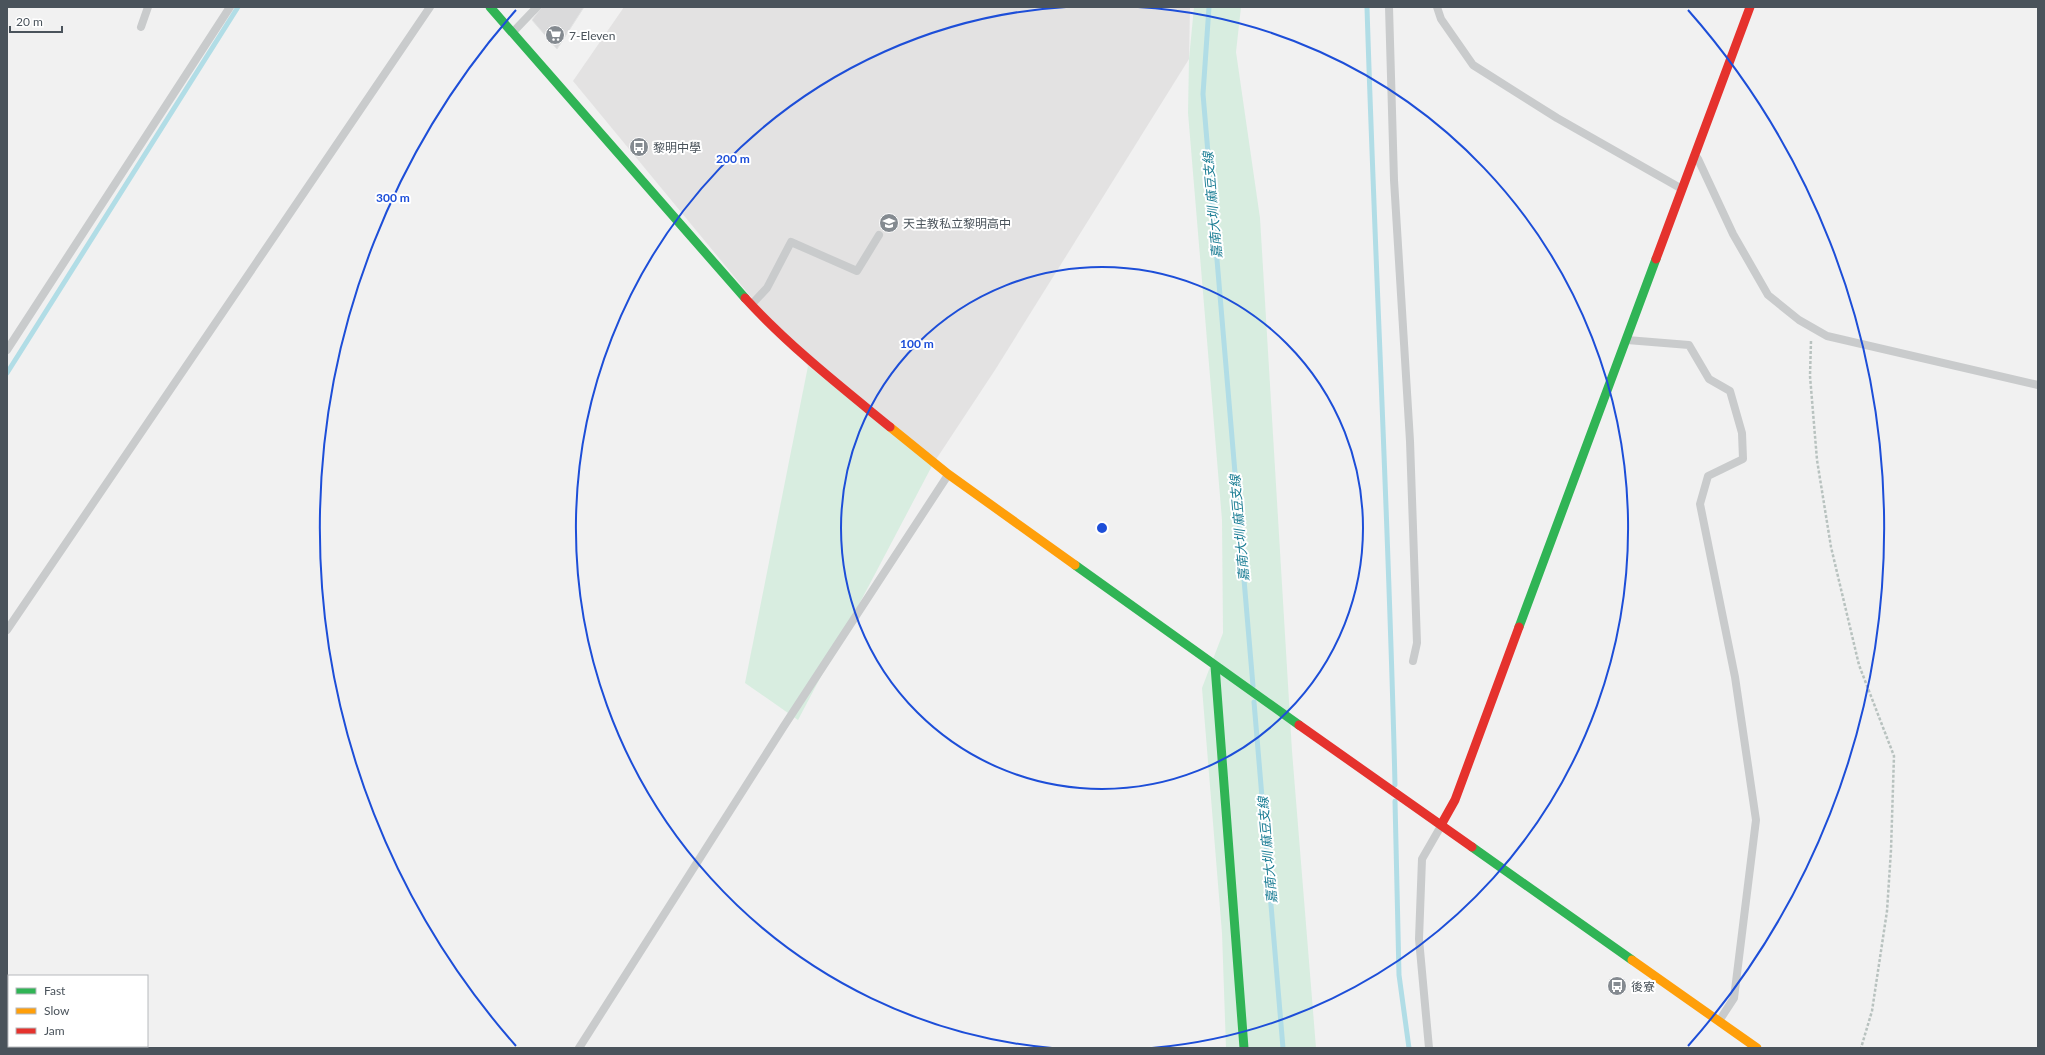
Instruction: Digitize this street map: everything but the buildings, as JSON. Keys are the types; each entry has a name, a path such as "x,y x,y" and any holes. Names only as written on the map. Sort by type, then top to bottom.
{"main road":[{"path":"490,7 752,305 773,328 806,358 948,474 1215,666 1758,1048"},
{"path":"1441,825 1455,800 1493,693 1750,7"},
{"path":"1215,666 1244,1048"}],"lane":[{"path":"141,27 148,7"},
{"path":"7,350 230,7"},
{"path":"7,630 430,7"},
{"path":"512,32 537,7"},
{"path":"1389,7 1394,180 1410,456 1417,643 1413,661"},
{"path":"1437,7 1442,19 1473,65 1557,118 1682,189"},
{"path":"1695,153 1733,234 1768,295 1808,326 1827,336 2038,385"},
{"path":"752,305 768,288 791,242 856,271 879,235"},
{"path":"1626,340 1689,345 1709,379 1730,391 1742,433 1743,460 1708,476 1700,504 1735,677 1756,820 1734,998 1719,1021"},
{"path":"579,1048 784,726 948,474"},
{"path":"1429,1048 1419,939 1422,859 1441,825"}],"path":[{"path":"1808,326 1811,335 1810,376 1817,460 1831,547 1859,665 1894,756 1891,850 1887,911 1872,1012 1861,1048"}],"shaded area":[{"name":"天主教私立黎明高中","path":"624,7 1190,7 1189,59 995,370 933,464 808,366 573,81"}],"green space":[{"path":"1194,7 1241,7 1236,52 1260,218 1292,751 1316,1048 1226,1048 1222,933 1202,688 1223,633 1222,520 1188,113 1189,59"},
{"path":"808,366 933,464 798,720 745,683"}],"waterway":[{"path":"7,373 238,7"},
{"name":"嘉南大圳 麻豆支線","path":"1209,7 1203,94 1253,686"},
{"path":"1367,7 1395,785"},
{"name":"嘉南大圳 麻豆支線","path":"1254,702 1283,1048"},
{"path":"1395,801 1399,975 1409,1048"}],"traffic: fast":[{"path":"490,7 745,298"},
{"path":"1519,627 1656,259"},
{"path":"1075,565 1299,725"},
{"path":"1215,666 1244,1048"},
{"path":"1472,847 1632,960"}],"traffic: slow":[{"path":"890,427 948,474 1075,565"},
{"path":"1632,960 1757,1048"}],"traffic: jam":[{"path":"1656,259 1750,7"},
{"path":"745,298 779,333 890,427"},
{"path":"1441,825 1455,800 1519,627"},
{"path":"1299,725 1472,847"}],"place":[{"name":"7-Eleven","path":"555,35"},
{"name":"黎明中學","path":"639,147"},
{"name":"天主教私立黎明高中","path":"889,223"},
{"name":"後寮","path":"1617,986"}]}
